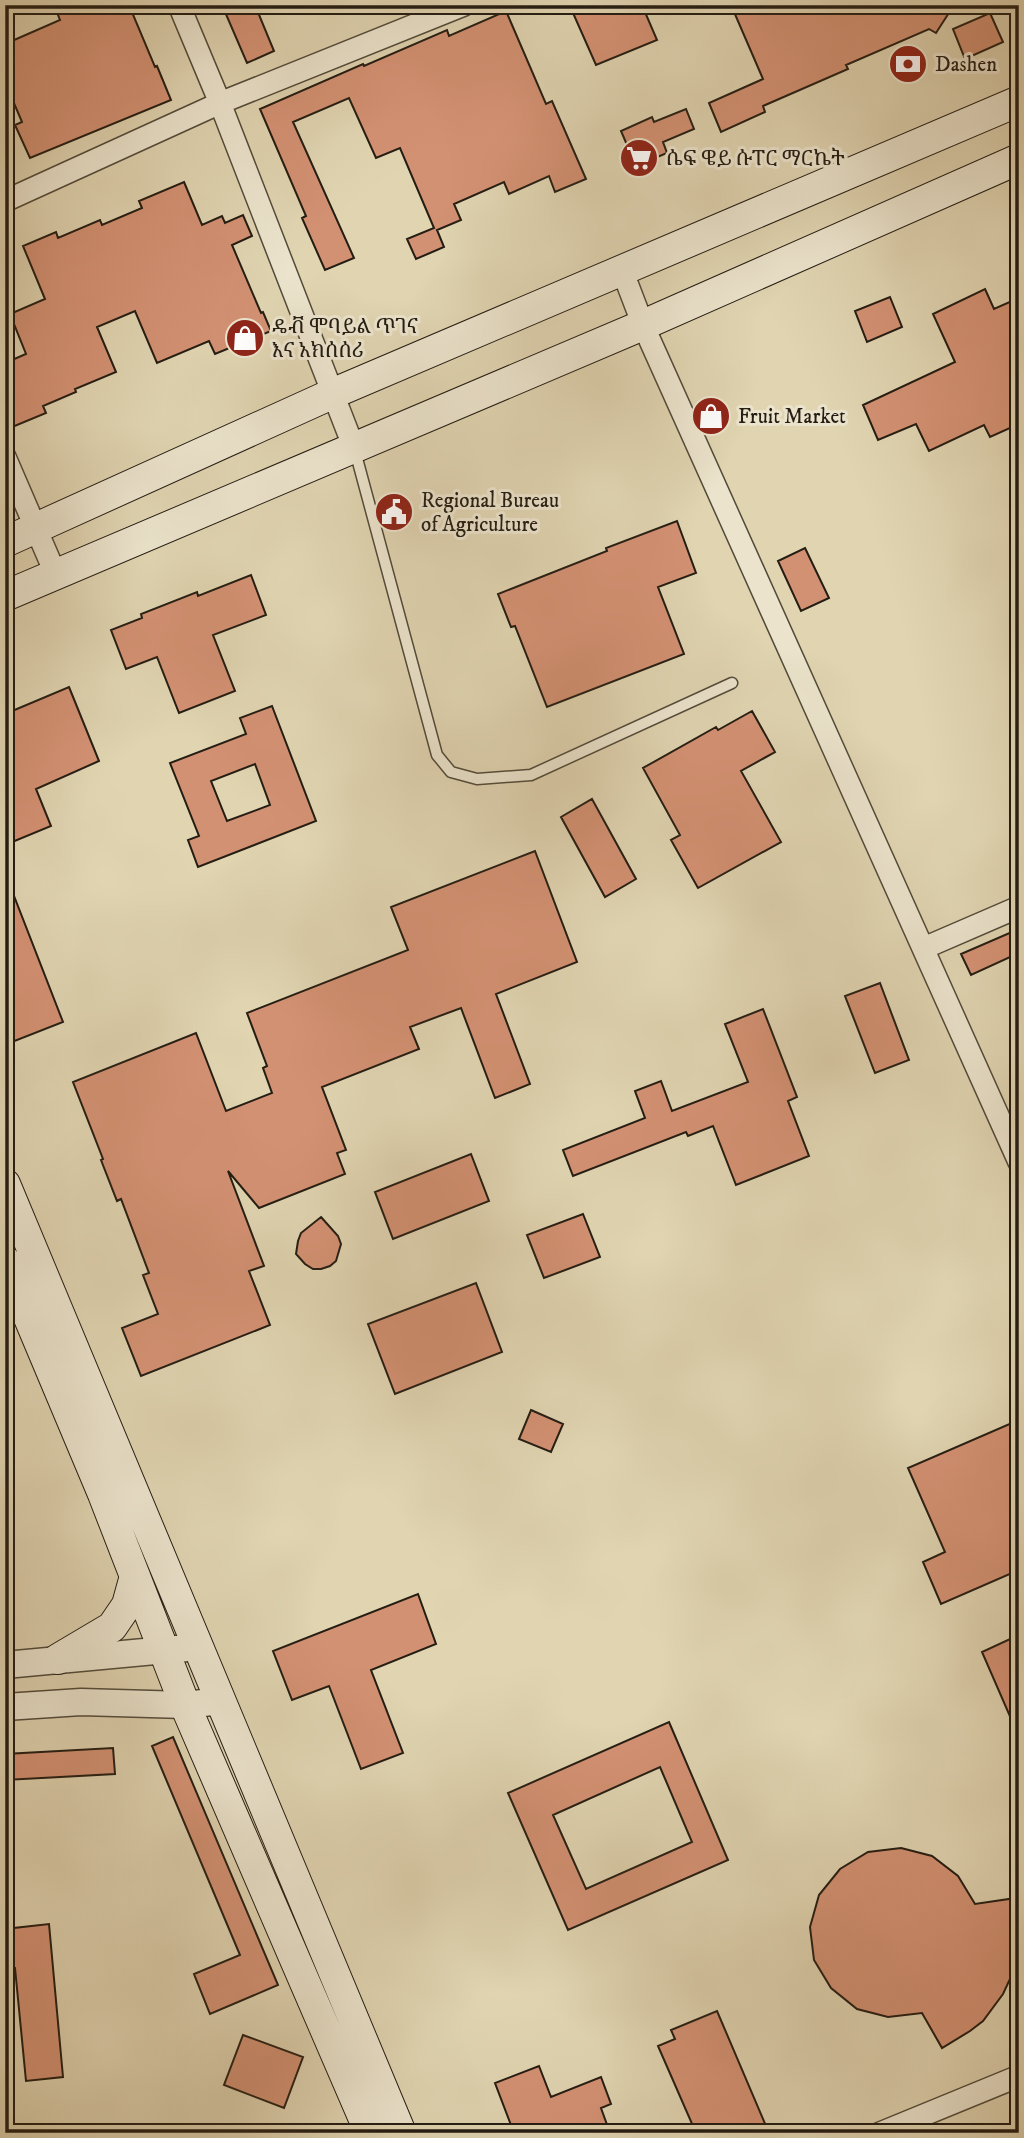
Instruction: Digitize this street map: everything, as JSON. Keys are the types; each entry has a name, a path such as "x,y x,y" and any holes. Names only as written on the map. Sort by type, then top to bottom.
{"main road":[{"path":"5,542 334,393 1019,101"},
{"path":"5,596 643,325 1019,159"},
{"path":"5,1184 401,2133"},
{"path":"5,1261 103,1494 184,1705 370,2133"},
{"path":"58,1659 112,1627 127,1605 135,1576"}],"street":[{"path":"179,5 220,103 354,449"},
{"path":"7,196 220,103 464,5"},
{"path":"622,270 643,325 1019,1161"},
{"path":"5,457 55,575"},
{"path":"924,948 1019,907"},
{"path":"5,1665 198,1647"},
{"path":"5,1707 81,1702 184,1705 221,1701"},
{"path":"880,2133 1019,2076"}],"lane":[{"path":"354,449 437,755 451,772 477,779 531,775 732,683"}],"building":[{"path":"54,5 129,5 171,100 30,158 15,125 22,122 5,82 5,44 60,20"},
{"path":"222,5 255,5 274,51 247,63"},
{"path":"590,5 642,5 657,40 596,65 573,13"},
{"path":"731,5 855,5 859,13 876,5 954,5 936,33 929,29 846,65 848,69 763,106 765,112 721,132 709,103 763,79"},
{"path":"506,11 546,104 552,101 586,179 555,192 549,176 509,194 504,182 454,204 461,220 437,230 444,247 416,259 407,239 434,228 400,148 376,158 349,98 293,122 354,258 325,270 302,218 306,216 260,109 447,30 449,36"},
{"path":"990,13 1003,42 965,59 953,29"},
{"path":"686,109 694,129 663,142 667,153 636,166 621,131 652,117 654,122"},
{"path":"184,182 202,225 222,216 225,223 243,215 252,236 232,245 271,331 215,354 209,341 157,363 135,311 97,327 116,372 43,406 46,413 5,430 5,363 26,354 10,314 45,299 23,246 56,232 58,238 100,220 102,225 142,208 139,201"},
{"path":"985,289 994,309 1019,298 1019,424 990,437 984,425 929,451 916,424 878,440 863,405 955,362 933,314"},
{"path":"890,297 902,327 867,342 855,311"},
{"path":"677,521 696,573 658,587 684,654 547,707 515,626 511,627 498,594"},
{"path":"805,548 829,598 801,611 778,561"},
{"path":"251,575 266,615 213,635 235,691 179,713 157,657 126,669 111,630 142,618 141,614 197,592 198,596"},
{"path":"69,687 99,761 36,789 51,826 5,845 5,714"},
{"path":"272,706 316,821 198,867 188,840 199,836 170,763 246,734 240,718","holes":["255,764 270,805 227,821 211,781"]},
{"path":"752,711 775,752 741,771 781,842 698,888 671,840 680,835 643,768 716,727 718,730"},
{"path":"592,799 636,879 605,897 561,817"},
{"path":"535,851 577,962 496,994 530,1084 495,1098 461,1008 410,1027 419,1049 322,1087 346,1150 337,1153 345,1174 259,1208 228,1171 264,1266 249,1271 270,1325 141,1376 122,1328 158,1314 143,1275 149,1273 121,1199 117,1201 73,1082 196,1033 226,1111 272,1093 263,1068 267,1066 247,1013 408,950 391,907"},
{"path":"5,878 63,1022 12,1042 5,1025"},
{"path":"1019,929 1019,953 971,975 961,954"},
{"path":"880,983 909,1060 875,1073 845,996"},
{"path":"763,1009 797,1097 788,1101 809,1156 736,1185 713,1126 688,1136 686,1132 573,1176 563,1150 645,1118 635,1091 661,1081 672,1111 748,1082 725,1024"},
{"path":"471,1154 489,1201 393,1239 375,1192"},
{"path":"583,1214 600,1257 544,1278 527,1235"},
{"path":"321,1217 338,1236 341,1244 336,1261 330,1266 313,1269 296,1254 298,1241 301,1233"},
{"path":"476,1283 502,1352 395,1394 368,1324"},
{"path":"531,1410 563,1424 551,1452 519,1439"},
{"path":"1019,1420 1019,1570 941,1604 923,1562 945,1552 908,1468"},
{"path":"418,1594 436,1644 371,1670 403,1753 361,1769 329,1686 292,1700 273,1651"},
{"path":"1019,1635 1019,1737 982,1652"},
{"path":"669,1722 728,1860 568,1930 508,1793","holes":["660,1767 692,1842 586,1889 553,1815"]},
{"path":"173,1737 278,1985 210,2014 194,1974 240,1955 152,1746"},
{"path":"113,1748 115,1774 5,1780 5,1754"},
{"path":"901,1848 932,1856 958,1876 975,1904 1016,1898 1019,1942 1010,1979 1003,1994 983,2021 942,2048 922,2013 888,2017 857,2009 831,1988 814,1960 810,1927 819,1895 840,1869 868,1852"},
{"path":"49,1924 63,2077 26,2081 15,1968 5,1969 5,1929"},
{"path":"717,2011 769,2133 696,2133 658,2046 675,2039 671,2030"},
{"path":"243,2035 303,2057 284,2108 224,2085"},
{"path":"539,2066 551,2097 601,2077 611,2104 601,2108 610,2133 514,2133 495,2083"}],"place":[{"name":"Dashen","path":"908,64"},
{"name":"ሴፍ ዌይ ሱፐር ማርኬት","path":"639,158"},
{"name":"ዴቭ ሞባይል ጥገና እና አክሰሰሪ","path":"245,338"},
{"name":"Fruit Market","path":"711,416"},
{"name":"Regional Bureau of Agriculture","path":"394,512"}]}
